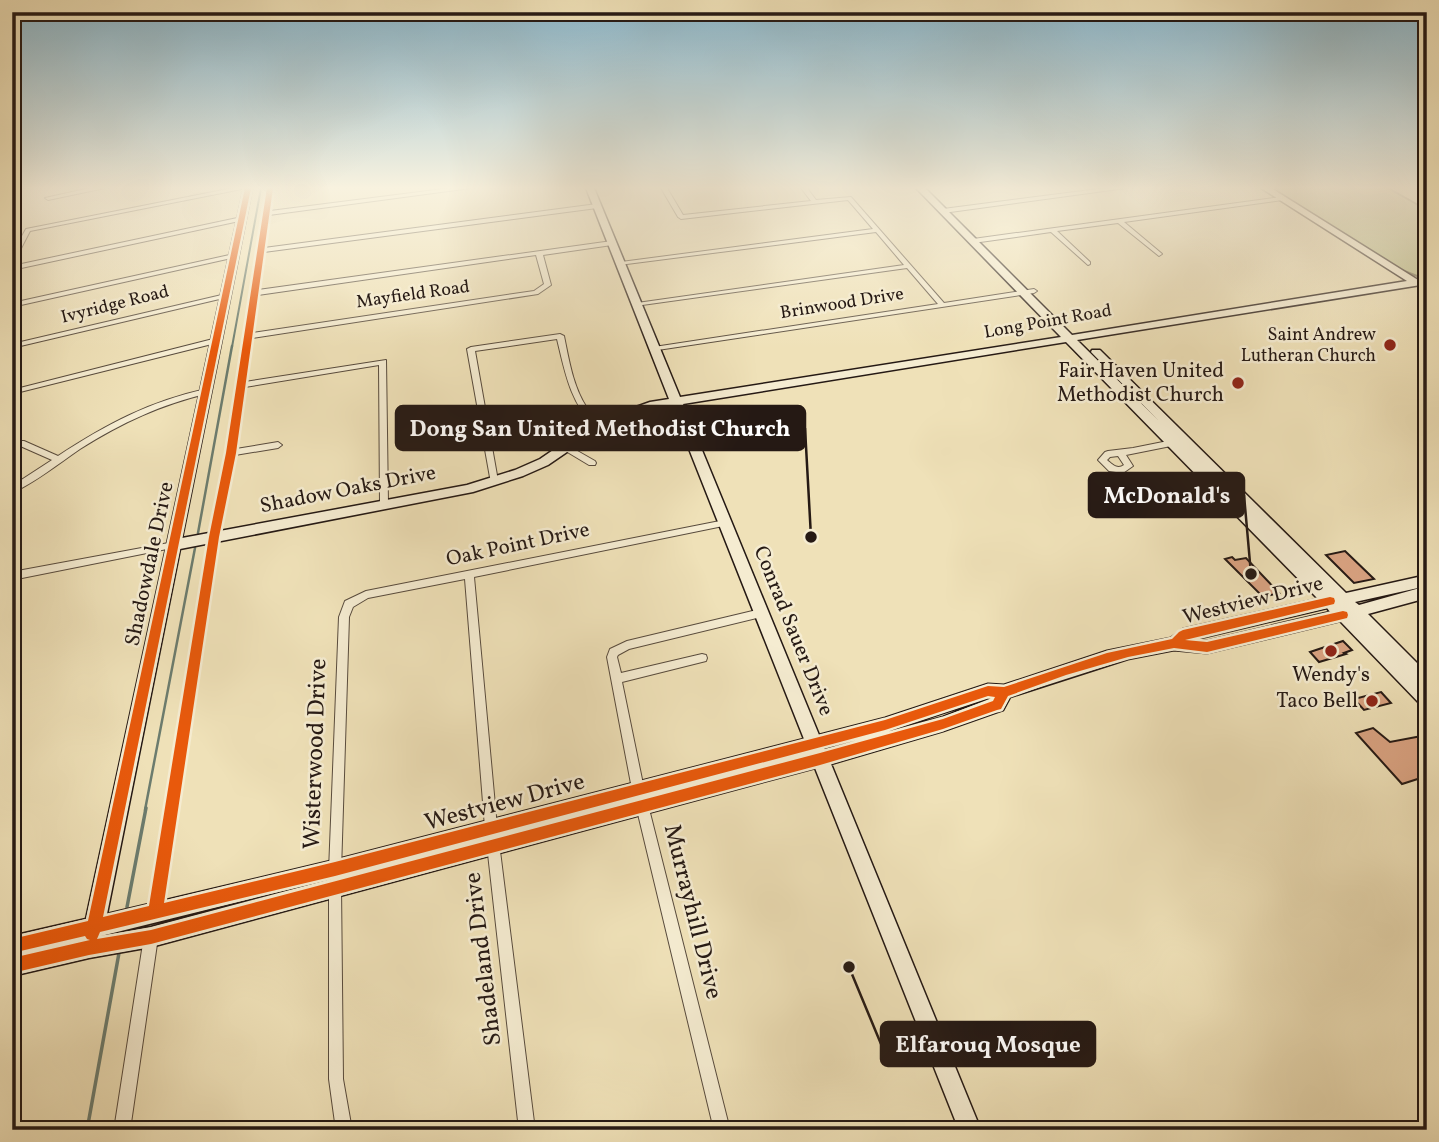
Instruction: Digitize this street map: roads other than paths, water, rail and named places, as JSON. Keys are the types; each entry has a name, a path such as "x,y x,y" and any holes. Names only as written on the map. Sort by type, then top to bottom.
{"street":[{"path":"12,260 22,241"},
{"path":"12,268 137,241"},
{"name":"Shadowdale Drive","path":"89,948 237,241"},
{"path":"155,913 263,241"},
{"path":"262,250 328,241"},
{"path":"621,264 793,241"},
{"path":"888,241 942,304"},
{"path":"978,241 1073,336 1172,443 1242,505"},
{"path":"1064,241 1088,263"},
{"path":"1144,241 1160,254"},
{"path":"1349,241 1427,290"},
{"path":"254,293 612,243"},
{"name":"Conrad Sauer Drive","path":"612,243 970,1130"},
{"name":"Mayfield Road","path":"248,336 536,293 548,285 540,253"},
{"path":"12,305 234,256"},
{"path":"637,305 909,266"},
{"name":"Long Point Road","path":"676,401 1413,281 1427,281"},
{"name":"Brinwood Drive","path":"654,349 1028,291"},
{"name":"Ivyridge Road","path":"12,346 226,296"},
{"path":"494,481 471,349 560,336 575,394 587,416 598,425"},
{"path":"1073,336 1186,440 1242,505 1336,600 1427,700"},
{"path":"12,392 217,340"},
{"path":"242,385 383,362 384,504"},
{"path":"12,490 149,406 206,391"},
{"name":"Shadow Oaks Drive","path":"12,576 494,481 519,473 567,448 598,425 633,411 676,401"},
{"path":"1122,456 1147,447 1186,440"},
{"path":"21,443 59,460"},
{"path":"231,453 278,445"},
{"path":"567,448 592,463"},
{"name":"Oak Point Drive","path":"344,632 346,609 356,599 725,523"},
{"name":"Shadeland Drive","path":"470,574 492,836 527,1130"},
{"name":"Westview Drive","path":"1175,643 1183,635 1427,580"},
{"name":"Westview Drive","path":"12,966 151,937 335,879 817,751 988,691 1004,692 1110,656 1175,643 1193,648 1207,647 1349,614 1427,592"},
{"name":"Murrayhill Drive","path":"722,1130 640,797 612,664 614,652 627,645 761,613"},
{"path":"1349,614 1427,683"},
{"name":"Wisterwood Drive","path":"344,632 335,879 336,1079 344,1130"},
{"path":"616,679 702,658"},
{"name":"Westview Drive","path":"12,946 155,913 335,879"},
{"path":"122,1130 151,937"}],"waterway":[{"path":"232,347 251,241"},
{"path":"198,533 232,346"},
{"path":"145,810 195,548"},
{"path":"127,907 146,808"},
{"path":"87,1130 119,953"}],"place":[{"name":"Saint Andrew Lutheran Church","path":"1390,345"},
{"name":"Fair Haven United Methodist Church","path":"1238,383"},
{"name":"Dong San United Methodist Church","path":"811,537"},
{"name":"McDonald's","path":"1251,574"},
{"name":"Wendy's","path":"1331,651"},
{"name":"Taco Bell","path":"1372,701"},
{"name":"Elfarouq Mosque","path":"849,967"}]}
